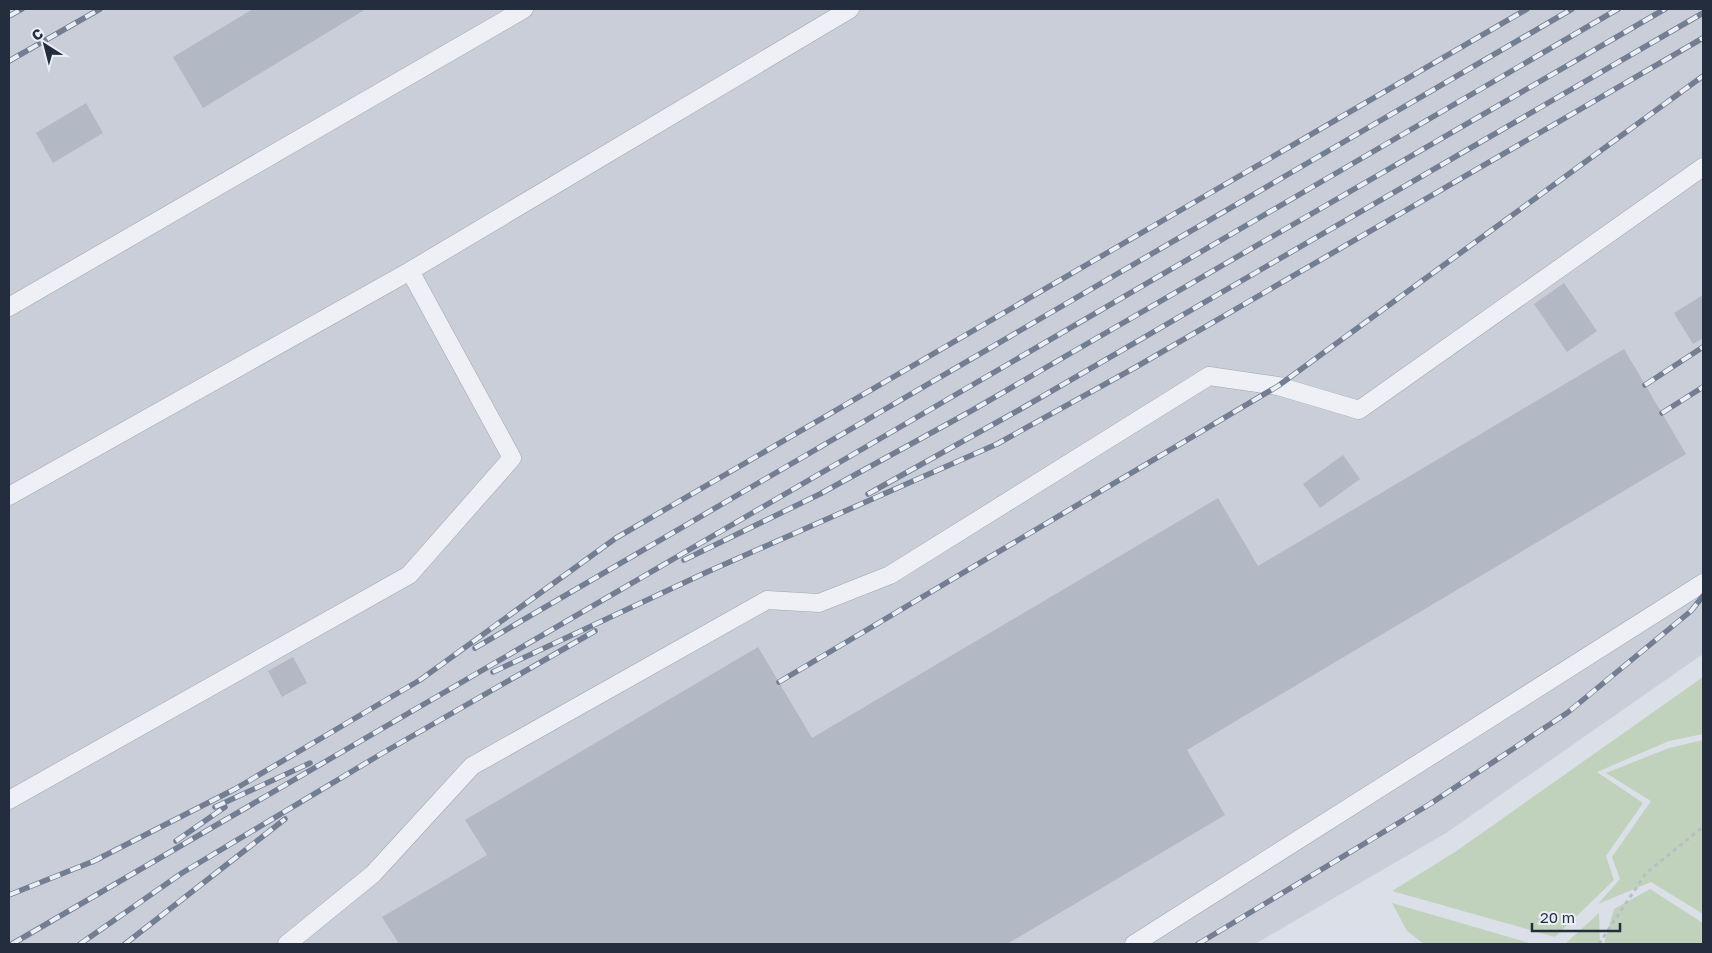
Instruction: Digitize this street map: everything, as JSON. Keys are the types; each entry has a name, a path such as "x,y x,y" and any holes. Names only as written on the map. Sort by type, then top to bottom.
{"lane":[{"path":"9,307 524,9"},
{"path":"9,496 410,270 850,9"},
{"path":"287,944 373,874 472,766 767,600 819,603 890,575 1210,376 1278,386 1359,410 1703,167"},
{"path":"9,800 409,575 512,458 410,270"},
{"path":"1134,944 1703,583"}],"path":[{"path":"1599,944 1646,873 1703,827"}],"shaded area":[{"path":"9,9 1703,9 1703,654 1446,833 1255,944 9,944"}],"green space":[{"path":"1703,677 1703,734 1669,741 1597,772 1643,803 1606,856 1614,880 1555,937 1392,891 1455,852"},
{"path":"1703,740 1703,914 1651,882 1598,904 1620,879 1612,857 1651,801 1606,773 1669,748"},
{"path":"1650,889 1703,923 1703,944 1604,944 1614,909"},
{"path":"1392,903 1533,944 1424,944 1407,931"},
{"path":"1599,913 1600,944 1565,944"}],"building":[{"path":"253,9 366,9 203,108 173,57"},
{"path":"86,103 103,133 53,163 36,133"},
{"path":"1564,283 1597,331 1567,352 1534,304"},
{"path":"1703,295 1703,338 1693,344 1674,313"},
{"path":"1624,349 1686,454 1187,750 1225,815 1007,944 399,944 382,917 487,855 465,820 758,647 812,738 1218,498 1258,566"},
{"path":"1343,455 1360,479 1320,508 1303,484"},
{"path":"293,657 307,683 282,697 268,671"}],"railway":[{"path":"9,16 22,9"},
{"path":"9,61 100,9"},
{"path":"92,862 235,789 420,680 616,538 1527,9"},
{"path":"475,648 1572,9"},
{"path":"12,944 1618,9"},
{"path":"684,560 820,494 971,411 1665,9"},
{"path":"868,494 1019,410 1703,13"},
{"path":"493,672 707,572 997,444 1136,367 1703,38"},
{"path":"779,682 1278,386 1703,76"},
{"path":"1645,385 1703,347"},
{"path":"1662,413 1703,387"},
{"path":"1198,944 1430,804 1567,713 1691,611 1703,596"},
{"path":"80,944 182,873 381,754 595,631"},
{"path":"215,807 310,763"},
{"path":"176,841 225,807"},
{"path":"125,944 285,819"},
{"path":"9,895 99,859"}]}
